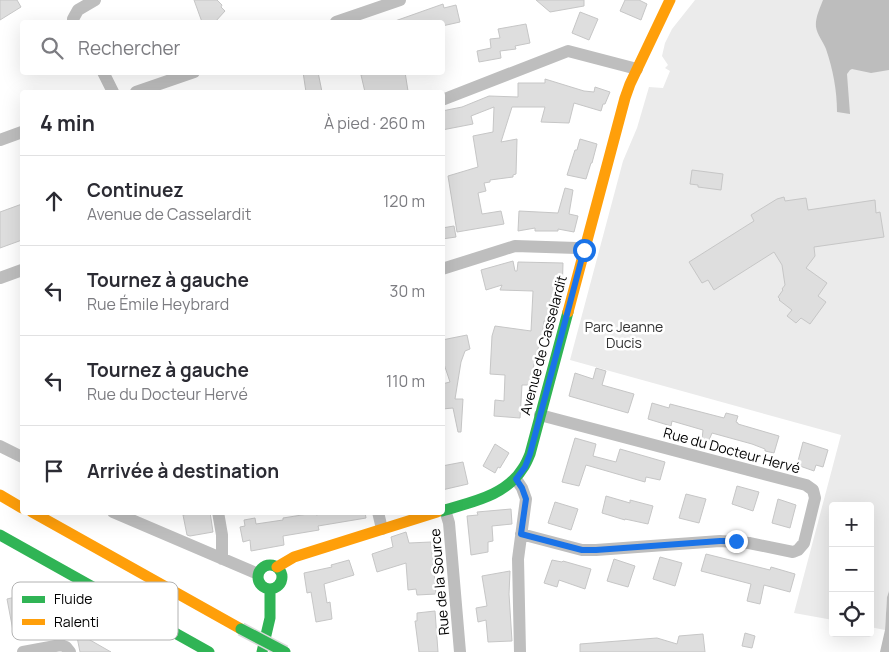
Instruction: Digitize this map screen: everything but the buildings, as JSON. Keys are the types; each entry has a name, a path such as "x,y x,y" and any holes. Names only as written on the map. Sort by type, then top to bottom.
{"main road":[{"name":"Avenue de Casselardit","path":"445,510 501,491 516,479 525,467 625,98 670,0"},
{"path":"0,495 20,507"},
{"path":"37,515 157,582"},
{"name":"Avenue de Casselardit","path":"277,567 294,557 428,515"},
{"path":"0,535 84,582"},
{"path":"0,541 54,565"},
{"path":"268,565 277,567 281,573 282,581 277,587 270,590 265,589 259,583 258,574 260,570 268,565"},
{"path":"262,652 270,618 270,590"},
{"path":"178,594 285,652"},
{"path":"178,635 209,652"}],"street":[{"path":"73,20 78,10 95,0"},
{"path":"342,20 400,0"},
{"path":"445,99 568,51 637,70"},
{"path":"104,75 112,90"},
{"path":"142,90 185,75"},
{"path":"0,140 20,133"},
{"path":"445,269 515,246 577,248 584,250"},
{"path":"0,278 20,271"},
{"name":"Rue du Docteur Hervé","path":"521,534 582,550 720,541 749,543 793,552 798,550 804,543 815,498 813,490 806,485 540,415"},
{"path":"0,446 20,456"},
{"path":"516,479 526,499 518,559 520,652"},
{"path":"120,515 258,574"},
{"path":"219,515 222,535 222,559"},
{"path":"379,515 382,529"},
{"name":"Rue de la Source","path":"444,515 449,523 460,652"},
{"path":"23,652 61,645 70,652"}],"green space":[{"name":"Parc Jeanne Ducis","path":"695,0 889,0 889,591 885,630 874,628 874,502 829,502 829,619 794,613 841,435 570,360 623,161 637,128 649,87 663,88 670,71 665,68 668,65 662,56 665,43 672,29"}],"shaded area":[{"path":"823,0 889,0 889,70 871,73 850,70 847,74 850,114 837,112 831,65 817,30 817,17"},
{"path":"889,591 889,652 880,652 885,630"}],"traffic: fast":[{"path":"445,510 498,492 516,478 524,466 530,454 568,312"},
{"path":"0,535 84,582"},
{"path":"270,565 279,568 282,577 279,586 270,589 261,586 258,577 261,568 270,565"},
{"path":"262,652 270,618 270,589"},
{"path":"241,629 285,652"},
{"path":"178,635 209,652"}],"traffic: slow":[{"path":"568,312 625,98 670,0"},
{"path":"0,495 20,507"},
{"path":"37,515 157,582"},
{"path":"277,567 294,557 427,515"},
{"path":"178,594 241,629"}],"route":[{"path":"584,250 530,454 525,467 516,479 526,499 521,534 582,550 736,541"}]}
